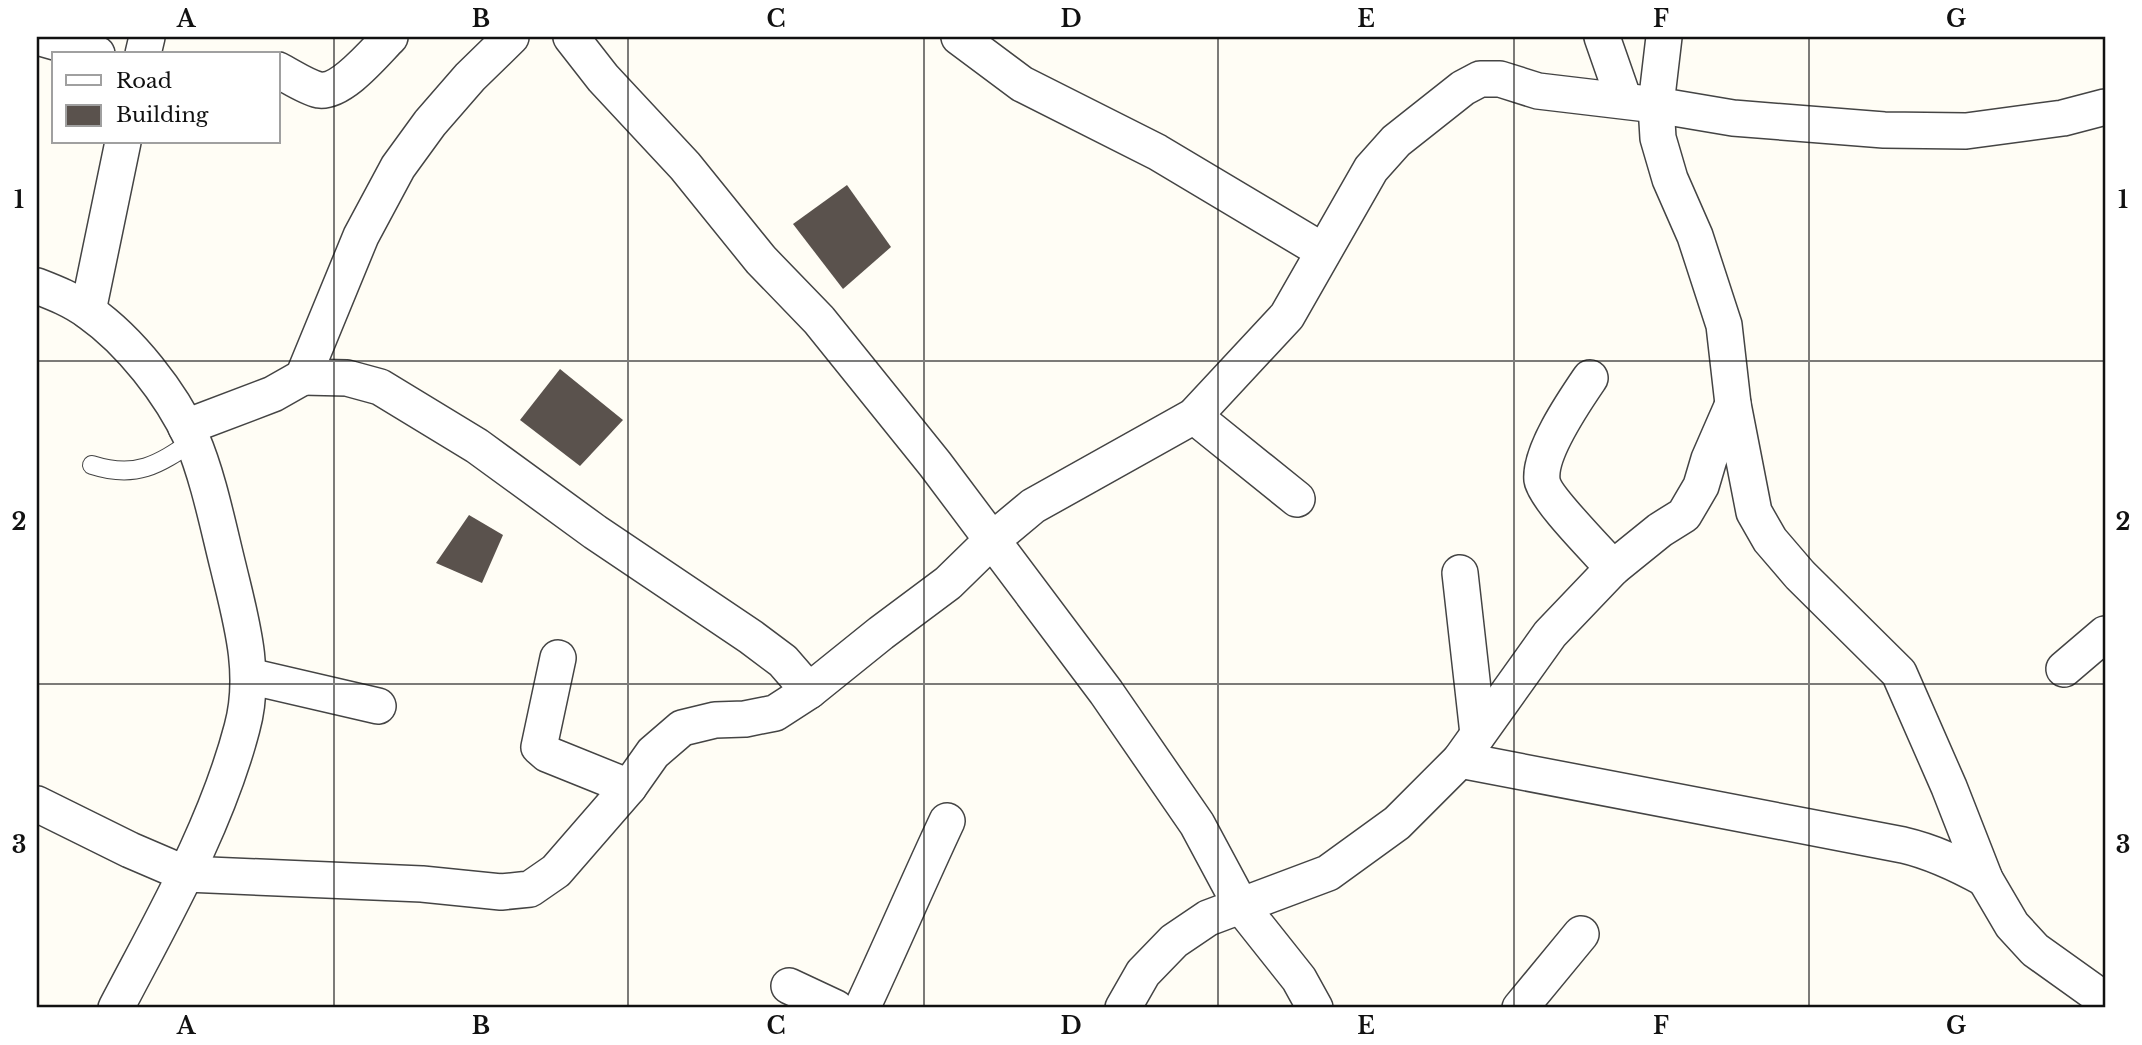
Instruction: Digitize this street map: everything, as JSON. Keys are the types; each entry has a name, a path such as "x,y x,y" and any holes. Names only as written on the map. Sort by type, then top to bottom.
{"street":[{"path":"37,37 90,52"},
{"path":"280,71 319,90 334,88 390,37"},
{"path":"303,377 361,236 398,167 430,123 462,86 511,37"},
{"path":"571,37 603,78 685,166 761,260 819,320 935,464 1106,692 1190,813 1241,906 1299,979 1315,1008"},
{"path":"959,37 1022,85 1157,152 1323,251"},
{"path":"1602,37 1658,138 1670,179 1695,236 1724,325 1733,404 1754,512 1770,540 1800,575 1899,673 1985,878 2012,925 2035,950 2105,1000"},
{"path":"1640,103 1664,37"},
{"path":"37,804 186,874 422,884 501,892 530,890 556,871 629,787 653,752 682,728 715,720 745,719 775,713 809,691 948,583 1032,506 1194,416 1287,316 1371,169 1396,141 1463,88 1480,79 1500,79 1538,91 1640,103 1732,118 1884,130 1966,131 2063,118 2105,107"},
{"path":"88,311 123,144"},
{"path":"37,286 88,311 113,331 150,371 189,434 212,504 245,635 249,676 243,726 228,771 186,874 116,1008"},
{"path":"189,434 303,377 347,378 380,387 477,446 700,605 751,637 783,661 809,691"},
{"path":"1590,378 1562,421 1545,462 1542,480 1558,505 1612,568"},
{"path":"1124,1008 1143,973 1174,941 1208,918 1328,873 1397,823 1469,747 1550,634 1612,568 1684,514 1701,485 1709,459 1733,404"},
{"path":"1194,416 1297,499"},
{"path":"1460,573 1469,747"},
{"path":"2064,669 2105,634"},
{"path":"558,658 539,747 547,754 629,787"},
{"path":"249,676 378,706"},
{"path":"1469,747 1903,845 1953,861 1985,878"},
{"path":"862,1008 947,821"},
{"path":"1520,1008 1581,934"},
{"path":"789,986 836,1008"}],"lane":[{"path":"92,465 123,472 141,470 167,458 189,434"}],"building":[{"path":"847,185 891,247 843,289 793,224"},
{"path":"560,369 623,420 580,466 520,420"},
{"path":"469,515 503,535 482,583 436,563"}]}
